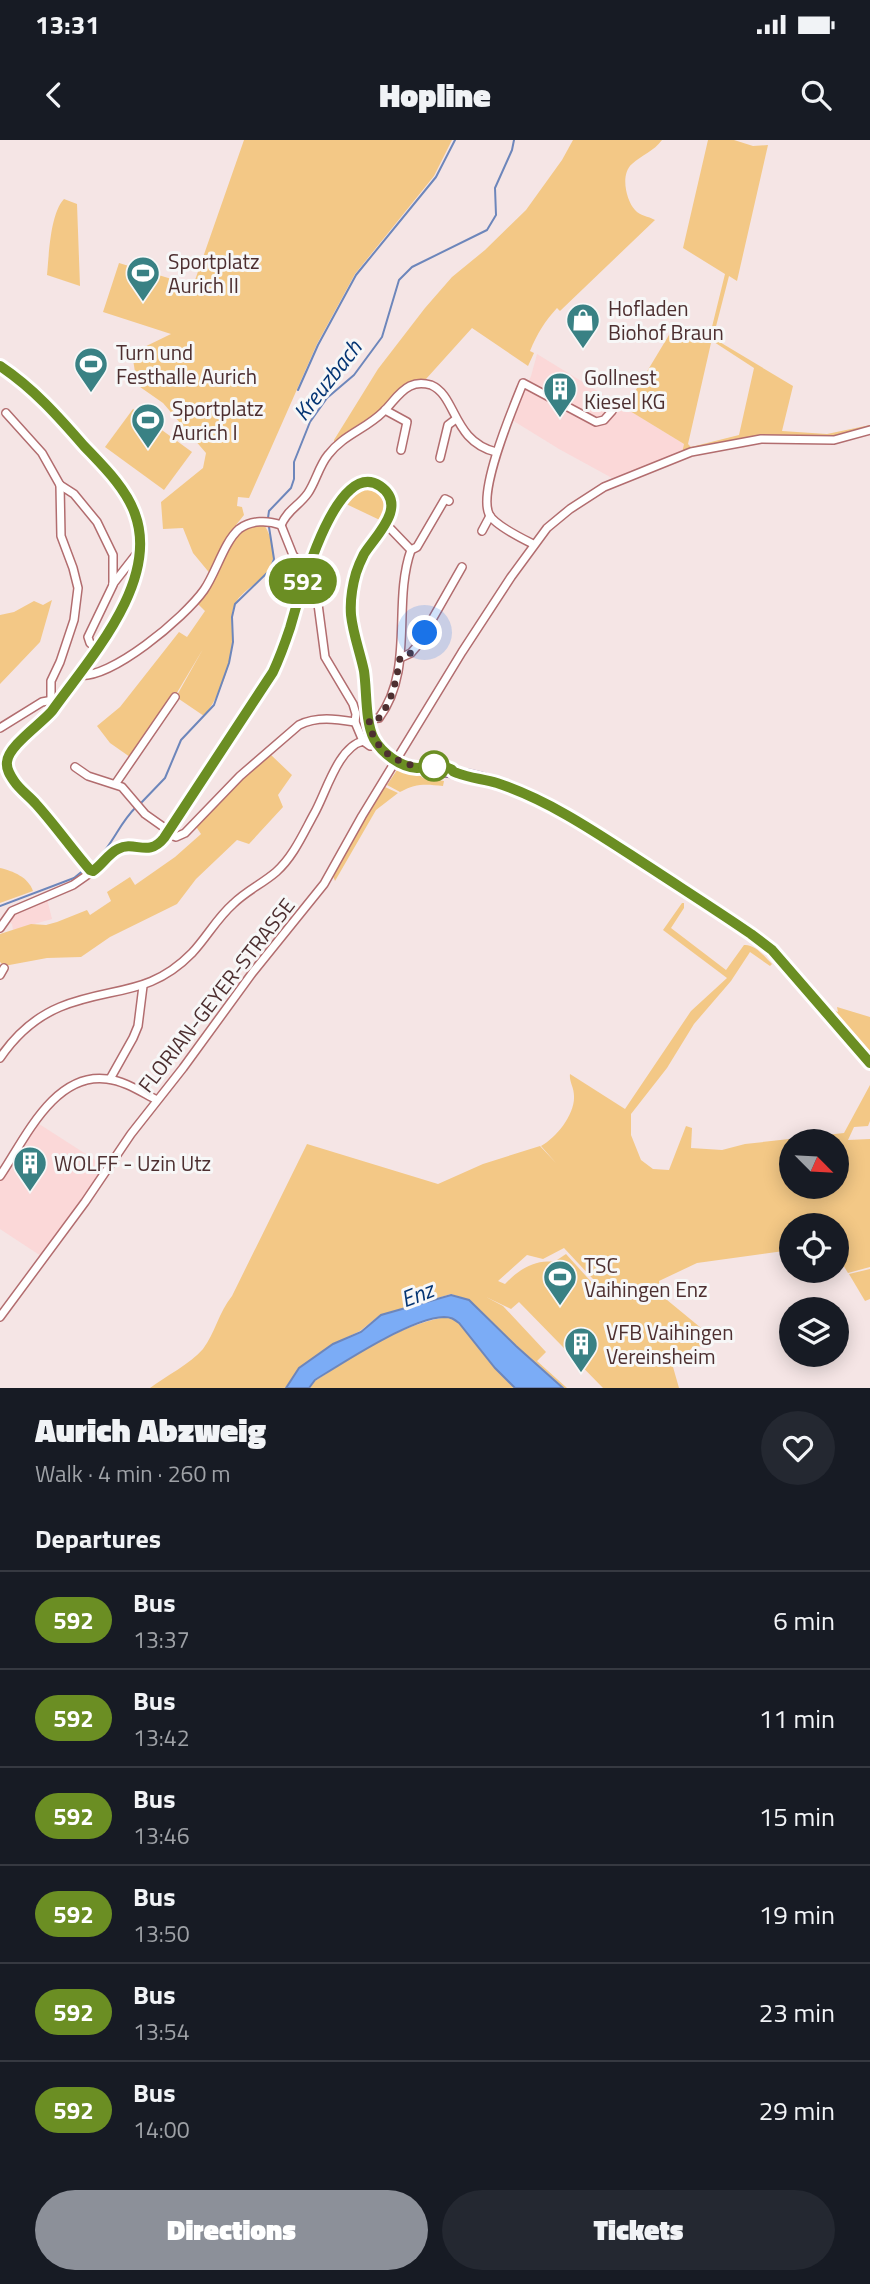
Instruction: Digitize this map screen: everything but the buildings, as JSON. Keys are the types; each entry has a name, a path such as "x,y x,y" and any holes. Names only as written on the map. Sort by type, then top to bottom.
{"main road":[{"path":"0,366 53,410 106,470 128,498 135,513 138,567 130,591 97,649 54,700 52,710 7,758 9,773 20,789 34,802 89,869 120,848 151,848 159,844 168,833 273,672 288,634 306,570 326,526 342,499 358,484 373,483 381,486 391,505 386,523 361,561 351,597 352,622 363,668 369,719 376,742 397,761 417,768 472,776 531,795 618,846 772,950 870,1063"}],"street":[{"path":"279,524 289,510 306,495 328,454 385,410 406,388 421,383 432,386 441,393 456,419 475,443 496,452"},
{"path":"482,531 490,516 488,498 496,452 523,383 596,422 604,420 612,411"},
{"path":"385,410 407,422 401,450"},
{"path":"0,728 42,702 54,700 51,681 75,620 78,588 74,568 61,536 60,485 42,453 6,413"},
{"path":"440,458 448,425 456,419"},
{"name":"FLORIAN-GEYER-STRASSE","path":"0,1317 131,1134 253,972 324,884 362,816 484,617 533,544 553,523 593,493 667,460 703,449 761,439 848,438 870,430"},
{"path":"60,485 67,488 86,508 107,539 113,555 113,585"},
{"path":"369,719 379,718 388,706 394,689 400,658 406,566 411,550 417,547 445,499 449,501"},
{"path":"490,516 533,544"},
{"path":"77,675 90,676 102,672 150,642 204,591 239,529 252,522 279,524"},
{"path":"386,523 411,550"},
{"path":"279,524 293,555 306,570 318,604 325,657 354,704 355,722 363,741 370,746 376,742"},
{"path":"97,649 88,637 113,585 139,551"},
{"path":"400,658 411,653 417,646 462,567"},
{"path":"116,783 175,696"},
{"path":"75,767 95,779 116,783 122,787 138,806 173,837 185,833 240,776 299,725 319,719 355,722"},
{"path":"0,1058 34,1022 60,1007 93,996 143,986 179,965 232,904 279,870 316,811 343,756 350,748 363,741"},
{"path":"0,928 12,911 73,885 89,869"},
{"path":"110,1079 138,1026 143,986"},
{"path":"0,1176 52,1099 78,1083 89,1079 110,1079 157,1100"}],"shaded area":[{"path":"244,140 452,140 434,176 355,274 317,344 249,498 238,497 237,506 242,507 244,515 236,525 238,529 212,576 193,553 183,528 163,529 161,502 203,468 206,453 163,403 130,380 135,372 132,353 171,334 103,312 119,263 188,284 194,283"},
{"path":"573,140 662,140 628,168 625,180 627,194 635,210 655,220 560,311 557,308 530,351 534,353 528,366 472,328 426,379 415,381 380,411 334,444 378,369 425,308 452,277 485,250 526,210"},
{"path":"708,140 734,140 753,146 768,145 737,281 729,276 713,338 793,386 782,431 827,434 870,425 870,429 845,437 773,437 682,453 684,444 625,408 675,325 708,343 725,274 683,248","holes":["714,342 754,368 739,435 691,447 688,444 711,343"]},
{"path":"64,199 77,204 80,286 47,275 53,224"},
{"path":"537,354 684,444 682,453 612,478 512,420 531,376"},
{"name":"Sportplatz Aurich I","path":"133,409 192,452 164,490 105,447"},
{"path":"365,487 381,491 388,504 384,522 344,503 347,497"},
{"path":"263,523 271,540 273,559 262,578 235,604 229,661 215,700 204,716 176,697 203,649 175,696 130,757 110,743 97,726 120,707 179,632 187,637 205,611 195,601 233,542 243,530"},
{"path":"52,600 40,642 0,684 0,615 14,612 34,601 43,605"},
{"path":"270,754 292,775 278,795 283,807 249,844 237,840 196,879 177,904 110,937 81,957 47,958 4,966 0,962 0,934 31,924 46,925 57,922 87,910 90,915 111,901 107,892 130,877 135,885 175,857 201,834 195,825 241,777"},
{"path":"397,770 415,771 423,778 444,781 443,786 421,785 400,792 387,785"},
{"path":"385,787 398,793 376,810 335,881 333,876 371,806"},
{"path":"0,868 24,878 33,891 0,903"},
{"path":"47,899 52,919 13,930 9,922 15,913"},
{"path":"682,903 684,908 671,928 726,970 744,945 756,948 772,964 770,966 750,952 731,981 694,1024 667,1068 631,1114 631,1135 641,1160 653,1169 669,1170 686,1126 692,1128 691,1148 722,1150 779,1140 779,1199 849,1199 849,1140 870,1139 870,1267 849,1273 849,1213 779,1213 779,1252 697,1263 659,1281 661,1295 712,1337 706,1345 692,1348 673,1367 679,1388 603,1388 519,1302 511,1309 486,1297 503,1306 546,1352 537,1361 567,1388 564,1388 469,1300 451,1294 380,1315 360,1331 333,1344 299,1368 285,1388 150,1388 191,1360 207,1343 307,1144 438,1184 483,1164 540,1146 556,1163 541,1146 559,1131 572,1110 574,1096 570,1074 625,1109 691,1011 727,978 663,930","holes":["564,1248 607,1294 615,1286 636,1298 605,1297 566,1254 554,1262 540,1262 527,1267 505,1284 498,1281 527,1255 543,1259"]},
{"path":"837,1007 870,1017 870,1058 832,1011 838,1012"},
{"path":"870,1085 870,1121 868,1126 854,1127 849,1138 849,1129 846,1129"},
{"path":"36,1122 106,1167 41,1256 0,1229 0,1176"},
{"path":"870,1269 870,1299 865,1301 849,1274"},
{"path":"446,1317 459,1323 515,1388 310,1388 315,1381 394,1334"}],"water":[{"path":"451,1295 469,1300 563,1388 515,1388 459,1323 444,1317 414,1325 378,1342 315,1380 309,1388 286,1388 299,1368 333,1344 361,1332 381,1315"}],"waterway":[{"path":"298,390 318,345 356,275 436,177 455,140"},
{"name":"Kreuzbach","path":"268,518 269,511 291,488 294,462 310,422 327,398 354,375 382,337 399,280 412,267 487,230 496,215 495,188 514,140"},
{"name":"Kreuzbach","path":"140,804 165,778 181,740 214,705 229,663 235,604 270,570 274,559 269,527"},
{"name":"Kreuzbach","path":"90,865 104,851 136,807"},
{"name":"Kreuzbach","path":"0,906 74,878 85,869"}],"bus line":[{"name":"592","path":"0,366 53,410 101,464 128,498 138,525 141,547 130,591 97,649 52,710 11,751 6,764 20,789 90,870 98,868 110,854 120,848 151,848 164,838 273,672 282,652 306,570 336,509 347,493 358,484 373,483 381,486 390,498 390,516 364,554 356,571 351,615 368,695 371,731 382,749 397,761 412,766 449,768 454,773 488,780 531,795 618,846 772,950 870,1063"}],"place":[{"name":"Sportplatz Aurich II","path":"143,303"},
{"name":"Hofladen Biohof Braun","path":"583,350"},
{"name":"Turn und Festhalle Aurich","path":"91,394"},
{"name":"Gollnest Kiesel KG","path":"560,419"},
{"name":"Sportplatz Aurich I","path":"148,450"},
{"name":"WOLFF - Uzin Utz","path":"30,1193"},
{"name":"TSC Vaihingen Enz","path":"560,1307"},
{"name":"VFB Vaihingen Vereinsheim","path":"581,1374"}],"route":[{"path":"425,633 411,653 400,658 388,706 379,718 369,719 374,738 388,755 414,767 437,770 434,766"}],"water label":[{"name":"Enz","path":"417,1294"}]}
